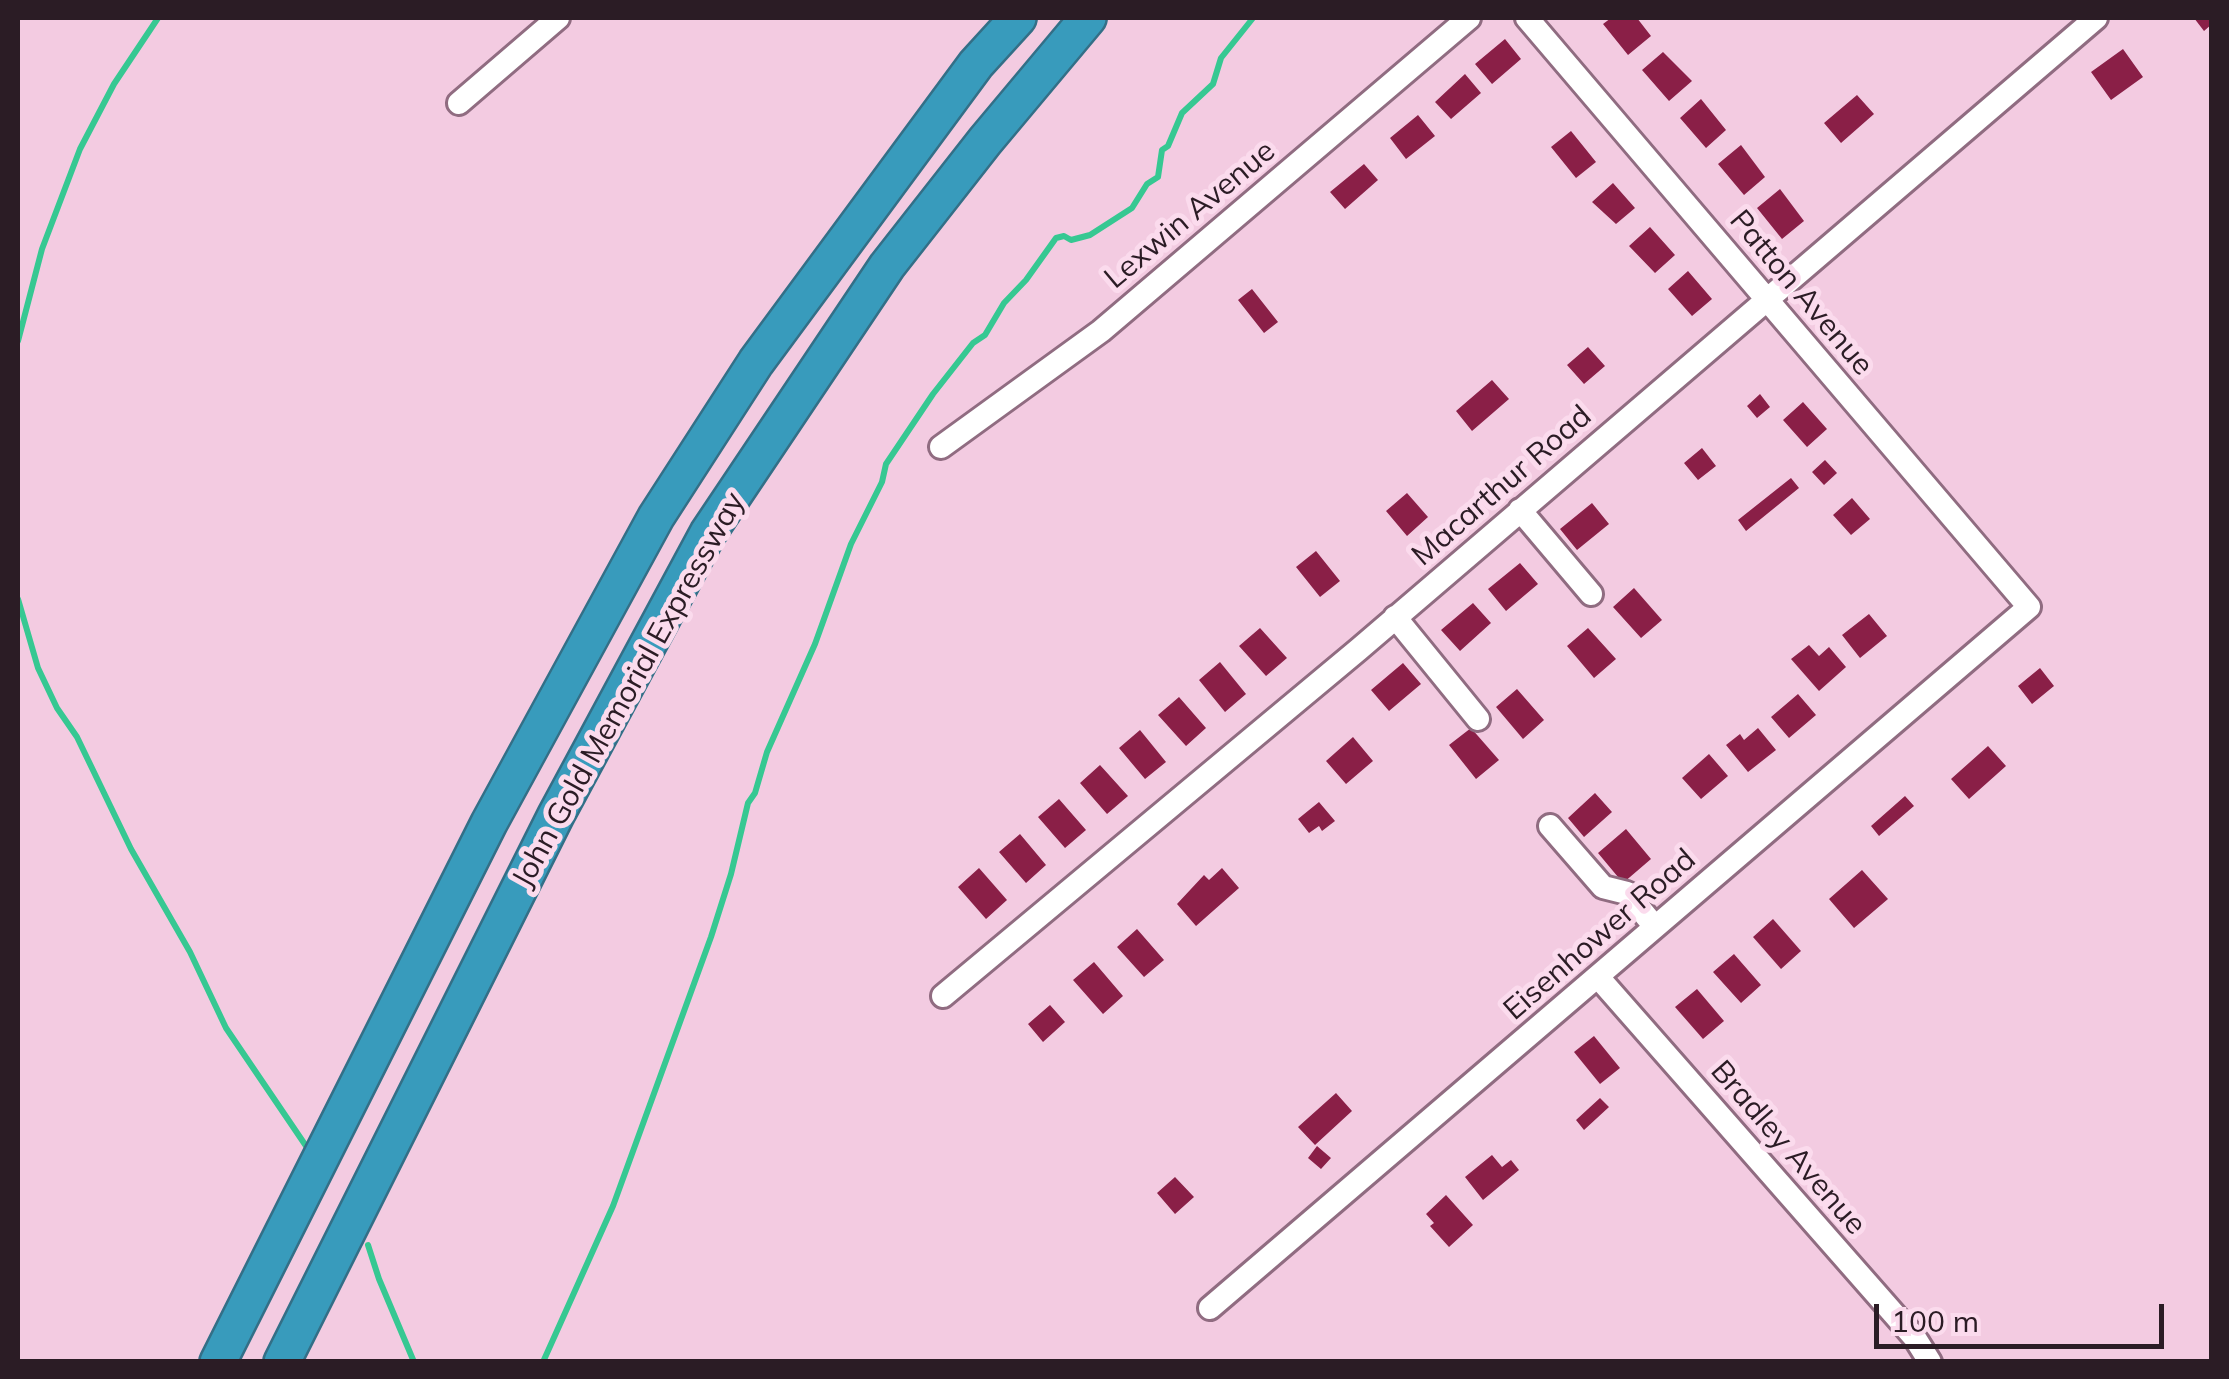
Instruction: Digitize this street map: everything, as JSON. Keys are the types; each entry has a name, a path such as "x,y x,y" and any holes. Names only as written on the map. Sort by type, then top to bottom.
{"highway":[{"name":"John Gold Memorial Expressway","path":"218,1362 489,823 656,517 756,362 976,64 1018,18"},
{"name":"John Gold Memorial Expressway","path":"282,1362 556,815 708,533 888,266 1088,18"}],"street":[{"path":"459,103 558,18"},
{"name":"Lexwin Avenue","path":"941,448 1101,331 1469,18"},
{"name":"Patton Avenue","path":"1528,18 2029,607"},
{"name":"Macarthur Road","path":"943,996 1395,617 2096,18"},
{"path":"1520,510 1591,594"},
{"name":"Eisenhower Road","path":"1210,1308 2029,607"},
{"path":"1395,617 1478,718"},
{"path":"1550,826 1603,887 1627,893 1655,928"},
{"name":"Bradley Avenue","path":"1598,977 1915,1338 1930,1362"}],"building":[{"path":"1611,18 1637,18 1651,36 1628,55 1603,24"},
{"path":"2194,18 2212,18 2212,24 2204,31"},
{"path":"1505,39 1521,59 1492,84 1475,64"},
{"path":"2123,49 2143,77 2111,100 2091,72"},
{"path":"1663,52 1692,81 1669,101 1642,70"},
{"path":"1465,74 1481,93 1451,119 1435,102"},
{"path":"1857,95 1874,114 1841,143 1824,123"},
{"path":"1701,99 1726,130 1706,148 1680,118"},
{"path":"1418,115 1435,136 1406,159 1390,138"},
{"path":"1571,131 1596,162 1576,178 1551,147"},
{"path":"1741,145 1765,177 1744,195 1718,164"},
{"path":"1364,164 1378,180 1345,209 1330,192"},
{"path":"1613,183 1635,208 1616,224 1592,202"},
{"path":"1780,189 1804,221 1782,239 1757,208"},
{"path":"1650,227 1675,255 1655,273 1629,246"},
{"path":"1688,271 1712,299 1692,316 1668,289"},
{"path":"1252,289 1278,322 1264,333 1238,300"},
{"path":"1588,347 1605,366 1584,384 1567,365"},
{"path":"1492,380 1509,399 1472,431 1456,411"},
{"path":"1760,394 1770,407 1757,418 1747,406"},
{"path":"1803,402 1827,429 1807,447 1783,420"},
{"path":"1702,448 1716,466 1698,480 1684,463"},
{"path":"1825,460 1837,473 1824,485 1812,472"},
{"path":"1791,478 1799,488 1746,531 1738,520"},
{"path":"1407,493 1428,517 1407,536 1386,511"},
{"path":"1852,498 1870,519 1851,535 1833,515"},
{"path":"1592,503 1609,524 1577,550 1560,529"},
{"path":"1316,551 1340,581 1320,597 1296,567"},
{"path":"1520,563 1538,584 1506,611 1488,589"},
{"path":"1634,588 1662,620 1641,638 1613,607"},
{"path":"1473,603 1491,623 1460,651 1441,630"},
{"path":"1869,614 1887,636 1860,658 1842,635"},
{"path":"1260,628 1287,658 1266,676 1239,646"},
{"path":"1588,628 1616,659 1594,678 1567,646"},
{"path":"1809,645 1819,656 1829,647 1846,667 1819,691 1791,659"},
{"path":"1220,662 1246,694 1225,712 1199,680"},
{"path":"1403,663 1421,684 1389,711 1371,690"},
{"path":"2040,668 2054,686 2032,704 2018,686"},
{"path":"1517,689 1544,720 1523,739 1496,707"},
{"path":"1798,694 1816,715 1789,738 1771,717"},
{"path":"1179,697 1206,728 1186,746 1158,715"},
{"path":"1471,728 1499,760 1476,779 1449,745"},
{"path":"1758,728 1776,750 1748,772 1726,745 1740,734 1744,740"},
{"path":"1140,730 1166,762 1145,779 1119,748"},
{"path":"1353,737 1373,761 1346,784 1326,761"},
{"path":"1988,746 2006,766 1969,799 1951,779"},
{"path":"1709,754 1728,776 1701,799 1682,778"},
{"path":"1100,765 1128,796 1107,814 1080,783"},
{"path":"1595,793 1612,812 1584,837 1568,818"},
{"path":"1905,796 1914,806 1879,836 1871,826"},
{"path":"1059,799 1086,830 1065,848 1038,817"},
{"path":"1319,802 1335,821 1322,831 1319,826 1309,833 1298,819"},
{"path":"1626,829 1651,859 1623,883 1598,853"},
{"path":"1020,834 1046,865 1026,883 999,852"},
{"path":"979,868 1007,900 986,919 958,887"},
{"path":"1222,868 1239,888 1196,926 1177,904 1204,875 1209,880"},
{"path":"1862,870 1888,899 1854,928 1829,899"},
{"path":"1773,919 1801,951 1781,969 1753,937"},
{"path":"1137,929 1164,960 1144,977 1117,947"},
{"path":"1734,954 1761,985 1741,1003 1713,972"},
{"path":"1094,962 1123,996 1103,1014 1073,980"},
{"path":"1697,989 1724,1021 1703,1039 1675,1007"},
{"path":"1050,1005 1065,1022 1043,1042 1028,1024"},
{"path":"1594,1036 1620,1068 1600,1084 1574,1052"},
{"path":"1336,1093 1352,1111 1315,1145 1298,1127"},
{"path":"1600,1098 1609,1107 1584,1130 1576,1120"},
{"path":"1317,1146 1331,1158 1321,1169 1308,1158"},
{"path":"1492,1155 1502,1167 1511,1160 1519,1170 1483,1200 1465,1177"},
{"path":"1175,1177 1194,1197 1175,1214 1157,1193"},
{"path":"1446,1195 1473,1225 1449,1247 1430,1226 1434,1223 1426,1214"}],"waterway":[{"path":"18,341 42,249 80,149 114,84 158,18"},
{"path":"543,1362 613,1206 711,937 748,803 815,644 851,544 882,482 886,464 933,394 973,343 985,335 1004,303 1056,238 1064,236 1071,240 1090,235 1132,208 1147,184 1158,177 1162,150 1168,146 1182,113 1213,84 1221,58 1253,18"},
{"path":"18,599 38,668 57,708 77,737 131,849 190,952 226,1028 306,1146"},
{"path":"368,1245 414,1362"}]}
